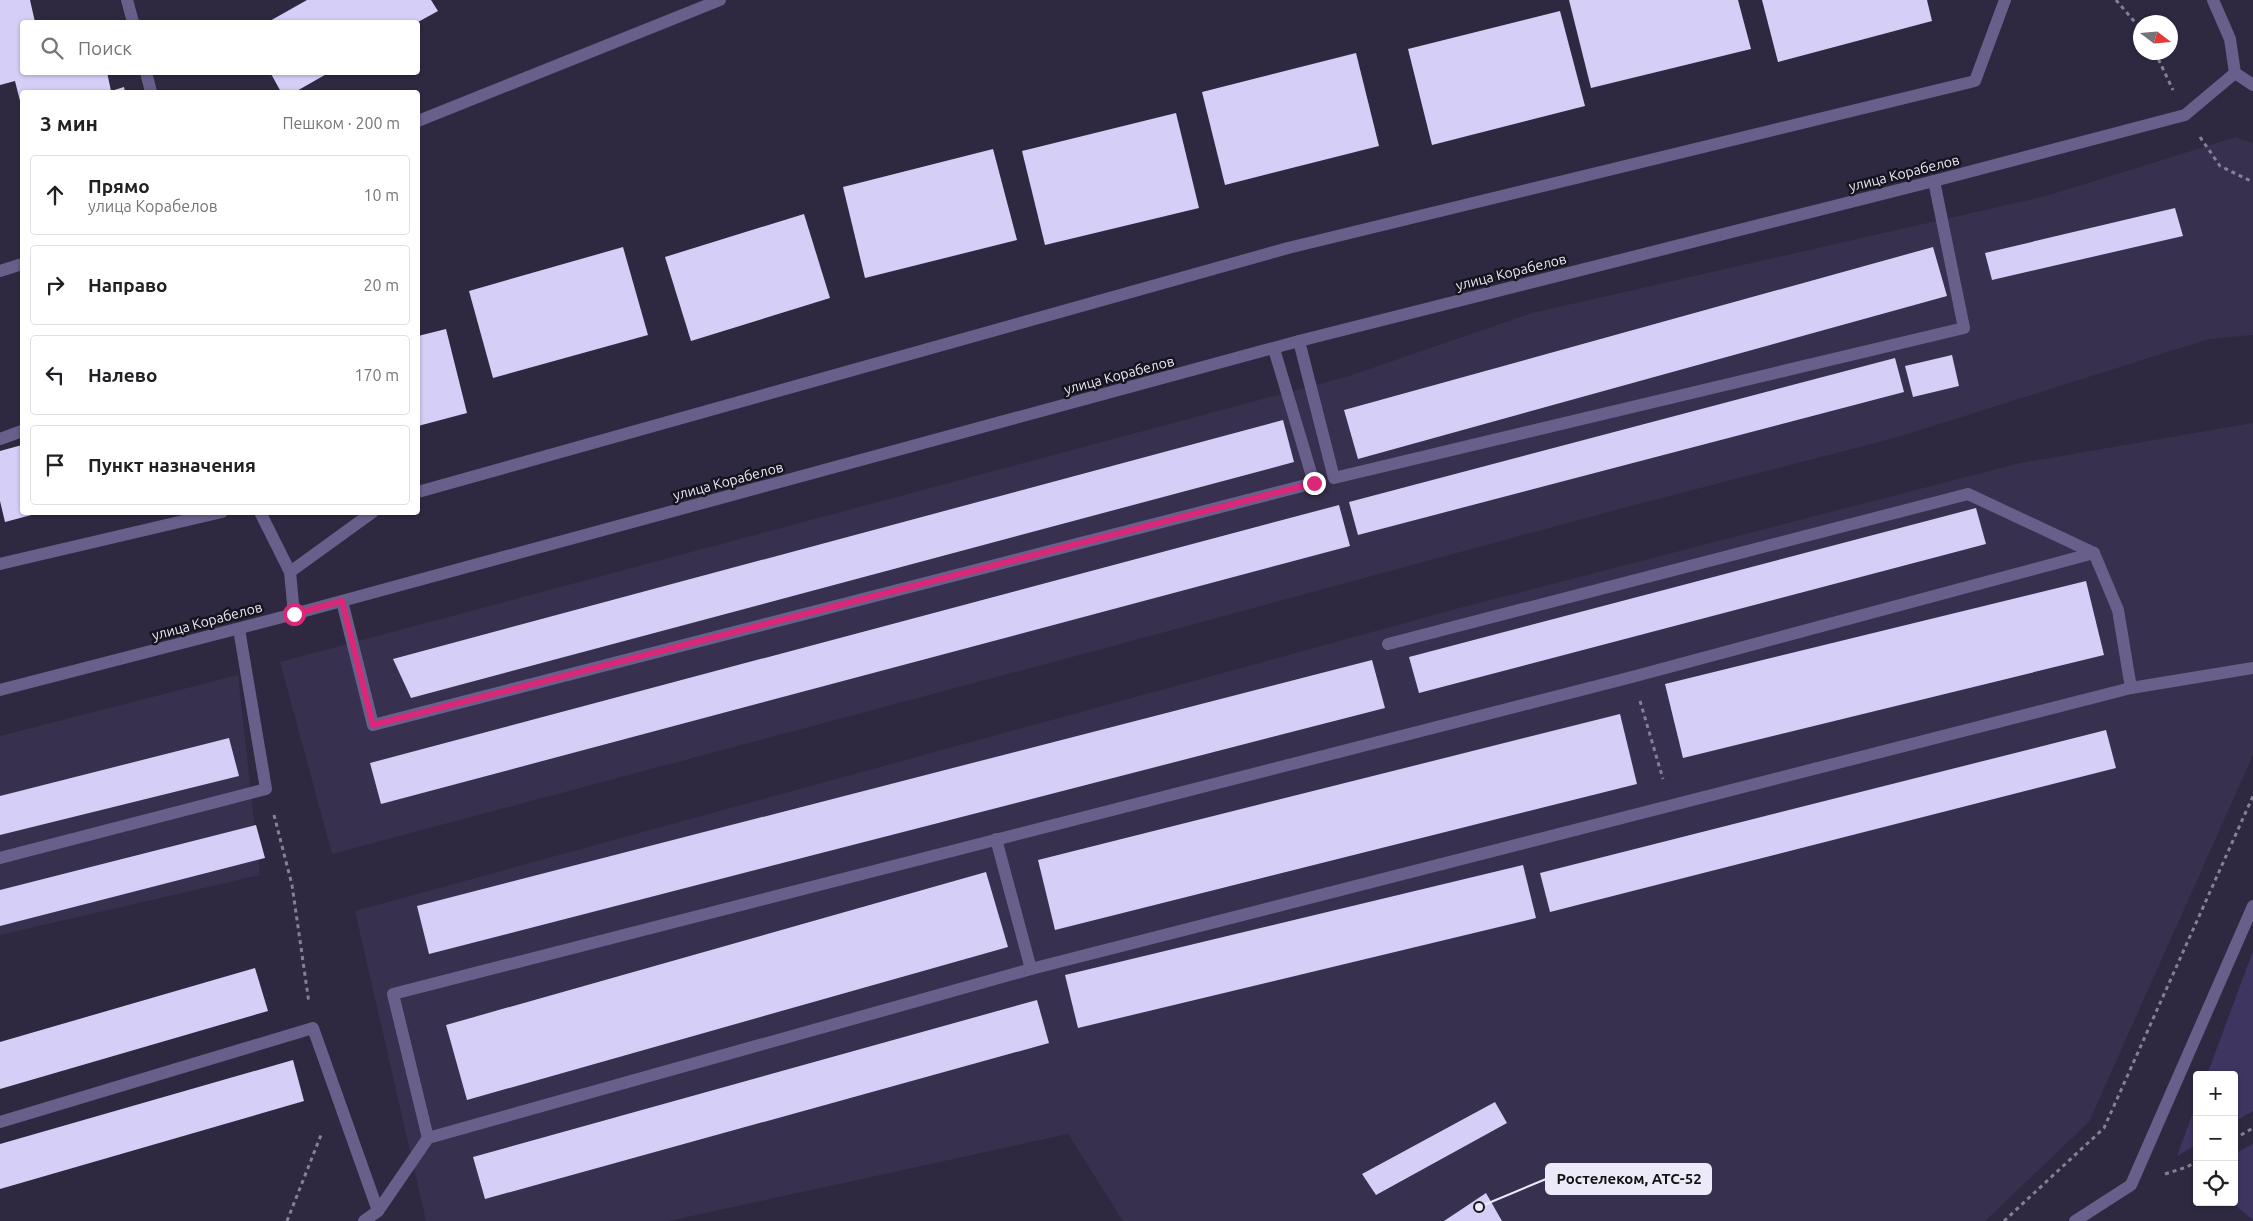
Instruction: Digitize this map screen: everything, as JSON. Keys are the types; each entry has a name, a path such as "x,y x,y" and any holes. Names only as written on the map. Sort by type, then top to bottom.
{"street":[{"path":"127,0 132,20"},
{"path":"420,121 720,0"},
{"path":"420,491 1288,248 1975,81 2005,0"},
{"path":"2212,0 2230,39 2235,73 2253,85"},
{"name":"улица Корабелов","path":"0,690 239,629 1299,341 1934,181 2185,115 2235,73"},
{"path":"147,75 151,90"},
{"path":"1299,341 1334,478 1964,328 1934,181"},
{"path":"0,271 20,265"},
{"path":"342,601 373,725 1314,483 1274,349"},
{"path":"0,439 20,432"},
{"path":"1388,644 1968,494 2094,553 2118,610 2131,688"},
{"path":"0,564 209,515"},
{"path":"262,515 290,572 294,614"},
{"path":"290,572 368,515"},
{"path":"428,1138 393,994 1632,677 2094,553"},
{"path":"0,858 266,789 239,629"},
{"path":"364,1221 378,1211 428,1138 1032,969 2131,688 2253,668"},
{"path":"996,839 1032,969"},
{"path":"2075,1221 2131,1185 2253,906"},
{"path":"0,1122 313,1028 378,1211"}],"path":[{"path":"2116,0 2133,20"},
{"path":"1632,677 1671,806"},
{"path":"266,789 292,885 313,1028"},
{"path":"2004,1221 2104,1128 2253,796"},
{"path":"287,1221 337,1095"},
{"path":"2238,1137 2253,1128"}],"shaded area":[{"path":"2236,137 2253,144 2253,335 2209,339 1895,438 1627,507 332,854 280,662 1349,376 1532,313 2046,196"},
{"path":"2253,423 2253,755 2089,1122 1985,1221 1123,1221 1068,1134 669,1221 426,1221 355,911 1463,607 2020,463"},
{"path":"238,675 260,875 0,935 0,736"},
{"path":"2253,951 2253,1111 2238,1120 2238,1071 2208,1071"},
{"path":"2193,1113 2193,1146 2177,1156"},
{"path":"2253,1144 2253,1220 2236,1206 2238,1206 2238,1152"}],"building":[{"path":"0,0 30,0 35,20 20,20 20,75 108,75 111,90 20,90 20,101 15,81 0,85"},
{"path":"307,0 431,0 438,11 420,21 272,20"},
{"path":"1569,0 1738,0 1751,49 1591,88"},
{"path":"1762,0 1927,0 1932,21 1778,62"},
{"path":"1560,11 1585,106 1432,145 1408,49"},
{"path":"1356,53 1379,146 1225,185 1202,92"},
{"path":"272,75 325,75 298,90 280,90"},
{"path":"1176,113 1199,208 1045,245 1022,151"},
{"path":"993,149 1017,240 865,278 843,187"},
{"path":"2175,208 2183,236 1992,280 1985,253"},
{"path":"804,214 830,298 691,341 665,257"},
{"path":"623,247 648,335 493,378 469,291"},
{"path":"1933,247 1947,296 1358,459 1344,410"},
{"path":"446,329 467,413 420,425 420,336"},
{"path":"1952,355 1959,386 1913,397 1905,366"},
{"path":"1895,358 1904,392 1358,535 1349,502"},
{"path":"1283,420 1294,462 411,698 393,659"},
{"path":"20,446 20,515 31,515 5,522 0,501 0,451"},
{"path":"1339,505 1350,546 381,804 370,763"},
{"path":"1976,508 1986,544 1419,693 1409,657"},
{"path":"2086,581 2104,655 1683,758 1665,684"},
{"path":"1372,660 1385,708 429,954 417,906"},
{"path":"1620,714 1637,784 1055,930 1038,860"},
{"path":"2106,730 2116,768 1550,912 1540,873"},
{"path":"229,738 239,776 0,835 0,796"},
{"path":"256,825 265,858 0,926 0,890"},
{"path":"1523,865 1536,918 1078,1028 1065,975"},
{"path":"986,872 1008,947 467,1100 446,1025"},
{"path":"255,968 268,1011 0,1089 0,1042"},
{"path":"1037,1000 1049,1043 485,1199 473,1157"},
{"path":"293,1060 304,1101 0,1189 0,1144"},
{"path":"1495,1102 1507,1123 1376,1195 1362,1174"},
{"path":"1486,1193 1502,1221 1444,1221"}],"place":[{"name":"Ростелеком, АТС-52","path":"1479,1207"}],"route":[{"path":"294,614 342,601 373,725 1314,483"}]}
